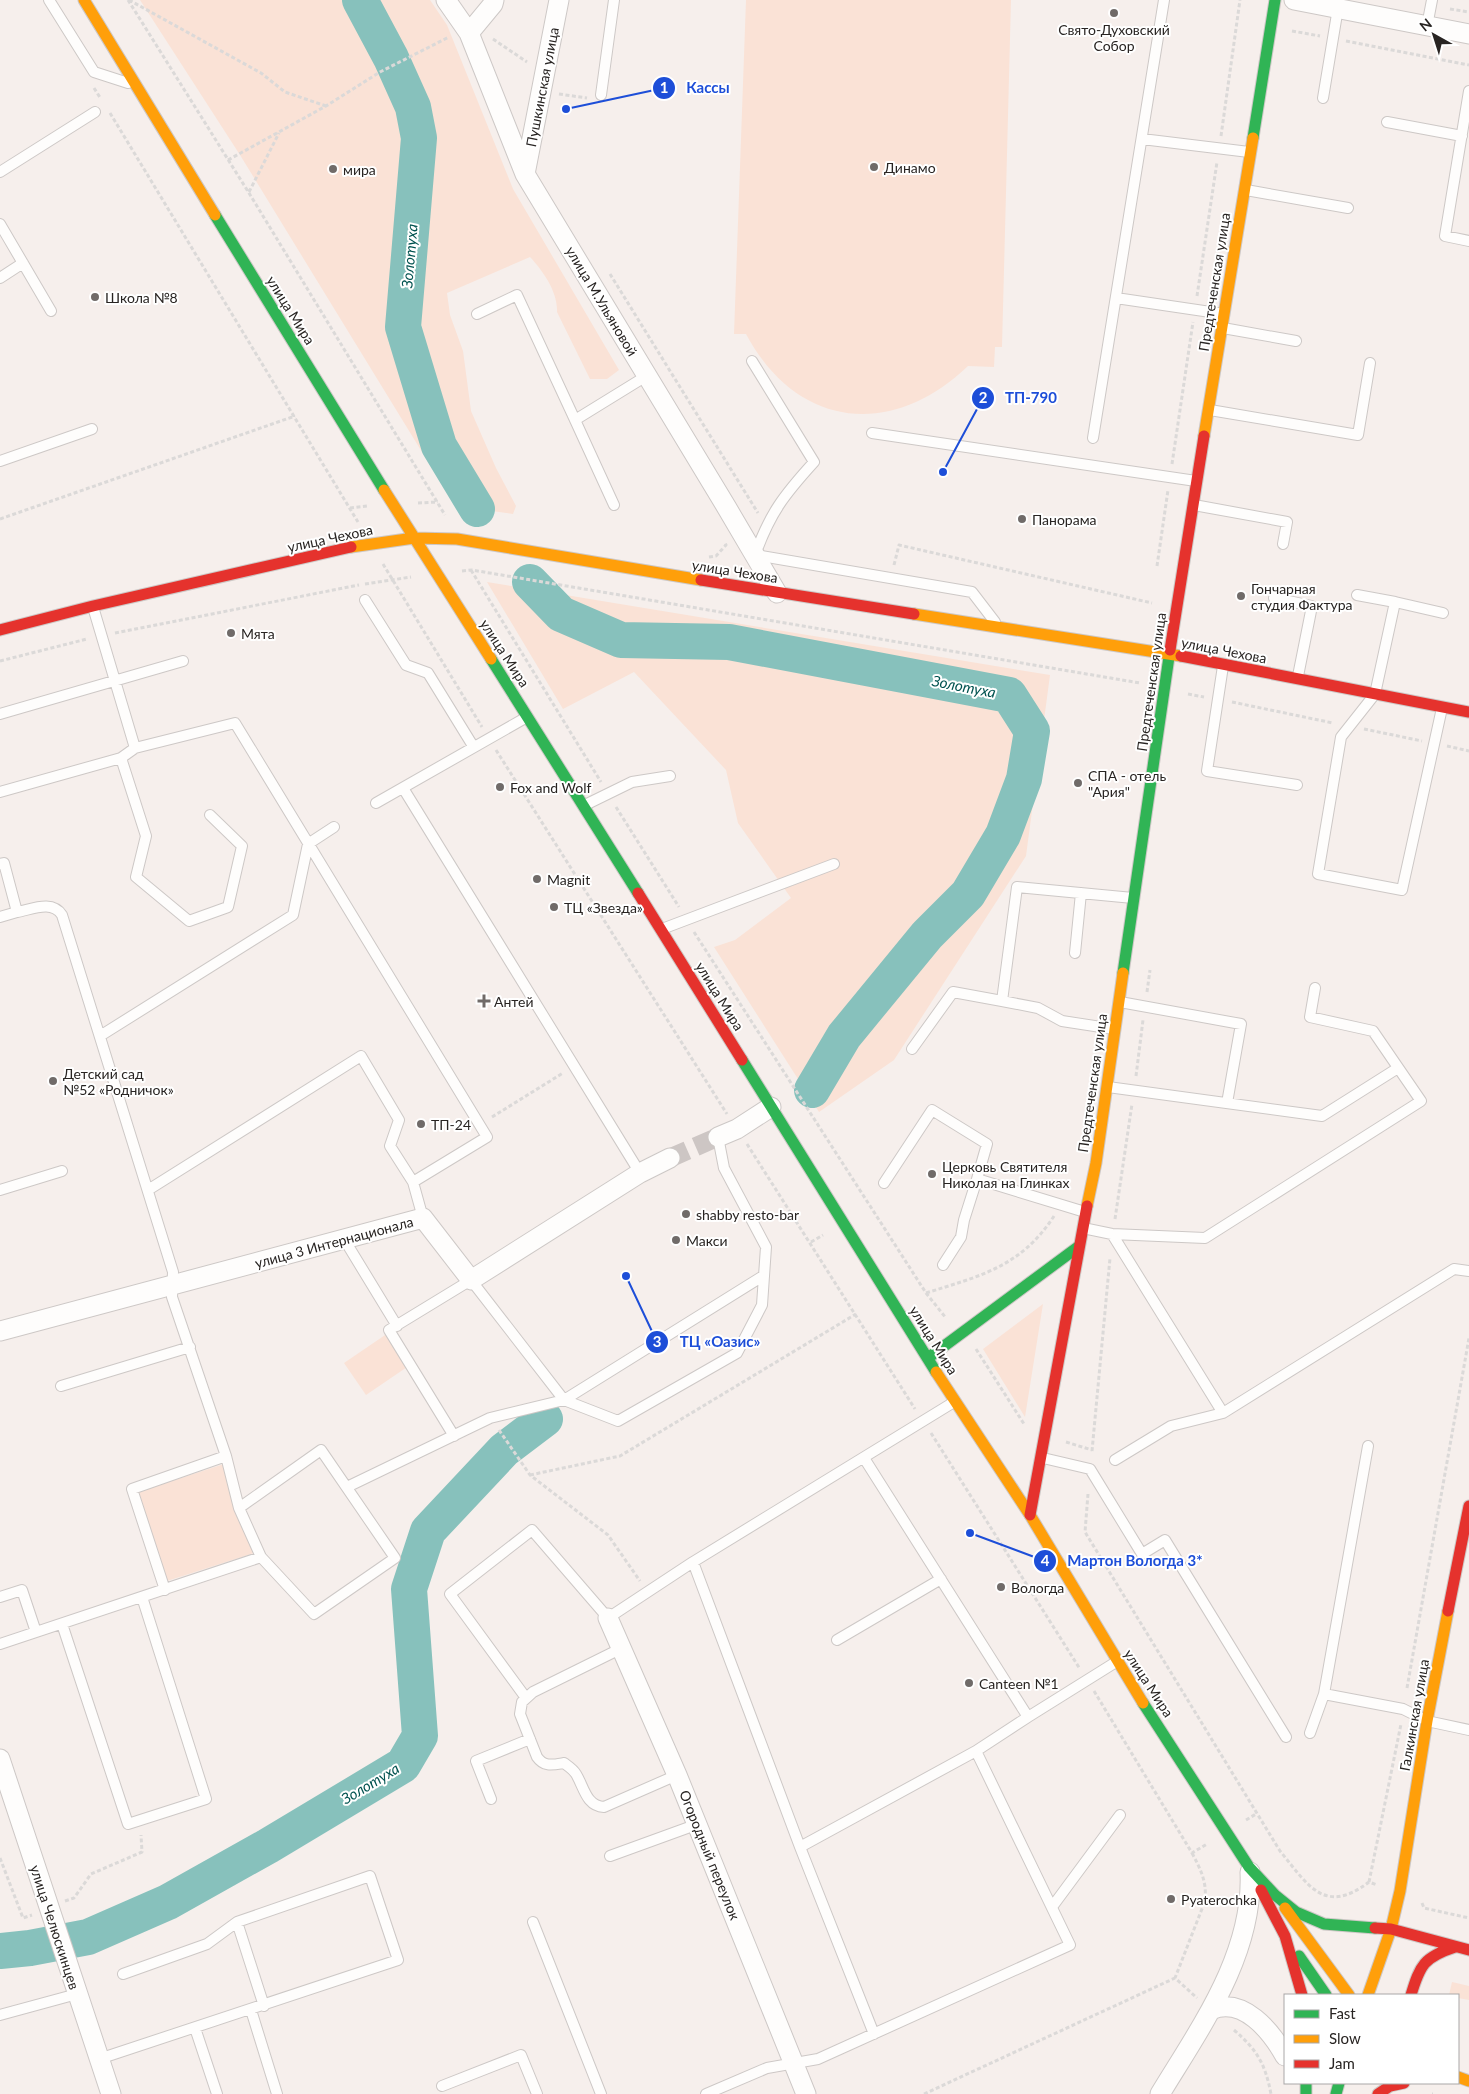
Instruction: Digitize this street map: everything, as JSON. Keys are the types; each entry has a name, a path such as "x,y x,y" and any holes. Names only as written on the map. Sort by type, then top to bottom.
{"street":[{"name":"улица Мира","path":"84,0 414,538 528,716 954,1401 1030,1515 1117,1662 1249,1867 1275,1896 1296,1912 1324,1924 1391,1930 1469,1950"},
{"name":"улица М.Ульяновой","path":"446,0 469,33 525,174 648,375 777,593"},
{"path":"469,33 493,4 494,0"},
{"name":"Пушкинская улица","path":"525,174 559,0"},
{"name":"Предтеченская улица","path":"1030,1515 1047,1436 1078,1247 1096,1163 1170,655 1274,0"},
{"path":"1294,0 1469,34"},
{"name":"улица Чехова","path":"0,630 93,606 370,543 414,538 458,539 777,593 1147,649 1223,666 1469,712"},
{"path":"718,1137 737,1129 771,1107"},
{"path":"471,1280 640,1173 670,1158"},
{"name":"улица 3 Интернационала","path":"0,1330 423,1218 471,1280"},
{"path":"928,1358 1078,1247"},
{"name":"Галкинская улица","path":"1368,1994 1391,1930 1400,1891 1427,1721 1469,1506"},
{"name":"Огородный переулок","path":"608,1618 698,1824 796,2064 806,2094"},
{"name":"улица Челюскинцев","path":"1,1768 111,2094"},
{"path":"1249,1867 1285,1936 1325,1994"},
{"path":"1160,2094 1211,2010 1240,1944 1248,1907 1249,1867"},
{"path":"1275,1896 1348,1994"},
{"path":"1285,1936 1302,1994"},
{"path":"1411,1994 1420,1964 1436,1952 1455,1947"},
{"path":"1211,2010 1228,2006 1251,2015 1271,2035 1284,2054"},
{"path":"1378,2094 1390,2086 1399,2084"}],"lane":[{"path":"49,0 94,72 135,85"},
{"path":"598,97 614,0"},
{"path":"1093,438 1164,0"},
{"path":"1427,26 1432,0"},
{"path":"1323,98 1338,8"},
{"path":"1469,91 1466,123 1462,136 1445,236 1469,241"},
{"path":"0,172 95,112"},
{"path":"1387,122 1462,136"},
{"path":"1142,139 1250,152"},
{"path":"1244,190 1348,208"},
{"path":"0,224 51,310"},
{"path":"0,278 23,263"},
{"path":"477,314 517,295 614,505"},
{"path":"1116,298 1224,314"},
{"path":"1222,328 1296,341"},
{"path":"752,361 814,462 785,494 766,526 755,555 972,592 999,627"},
{"path":"1209,410 1358,435 1370,363"},
{"path":"575,420 648,375"},
{"path":"0,461 92,429"},
{"path":"872,433 1197,482"},
{"path":"1193,505 1287,522 1283,544"},
{"path":"1357,595 1443,613"},
{"path":"1274,598 1312,606 1297,680"},
{"path":"365,600 406,665 428,673 473,746"},
{"path":"1395,602 1375,694 1341,737 1318,874 1402,890 1442,708"},
{"path":"93,606 135,748"},
{"path":"0,714 183,661"},
{"path":"1223,666 1207,771 1297,785"},
{"path":"376,803 488,737 528,716"},
{"path":"0,792 121,758 135,748 235,723 487,1137 413,1182"},
{"path":"121,758 146,836 136,878 188,921 228,907 242,846 210,815"},
{"path":"584,806 632,782 670,776"},
{"path":"403,788 640,1173"},
{"path":"100,1036 293,915 308,844 334,827"},
{"path":"0,864 4,863 18,912"},
{"path":"661,929 834,864"},
{"path":"1002,1000 1017,887 1134,898"},
{"path":"1075,953 1081,893"},
{"path":"0,917 46,906 54,907 62,915 173,1272 172,1297 226,1456 239,1508 261,1557 314,1614 395,1558 321,1450 239,1508"},
{"path":"1082,1228 1112,1234 1205,1238 1421,1101 1373,1031 1310,1017 1315,988"},
{"path":"912,1049 953,992 1038,1008 1062,1021 1115,1029"},
{"path":"1119,1002 1242,1024 1227,1103"},
{"path":"148,1190 360,1056 399,1120 390,1146 413,1182 423,1218"},
{"path":"1106,1087 1322,1116 1398,1068"},
{"path":"884,1183 932,1110 987,1144 964,1220 961,1237 943,1265"},
{"path":"454,1436 390,1330 471,1280 564,1400 618,1421 737,1353 762,1305 766,1247 724,1168 718,1137"},
{"path":"0,1190 62,1171"},
{"path":"977,1179 1086,1212"},
{"path":"1112,1234 1223,1413"},
{"path":"344,1239 397,1326"},
{"path":"1115,1460 1171,1426 1223,1413 1454,1269 1469,1271"},
{"path":"347,1487 490,1418 564,1400 763,1276"},
{"path":"61,1386 190,1347"},
{"path":"526,1698 450,1594 532,1530 608,1618 692,1562 954,1401"},
{"path":"1310,1733 1324,1694 1368,1446"},
{"path":"165,1590 132,1489 226,1456"},
{"path":"864,1458 1028,1717"},
{"path":"1042,1458 1090,1469 1142,1554 1165,1540 1286,1737"},
{"path":"0,1644 261,1557"},
{"path":"692,1562 800,1847 874,2034"},
{"path":"838,1640 941,1579"},
{"path":"0,1598 22,1590 36,1632"},
{"path":"62,1624 128,1824 206,1799 142,1597"},
{"path":"622,1648 526,1698 522,1702 520,1714 530,1739 541,1764 564,1763 575,1772 590,1802 597,1806 604,1807 677,1775"},
{"path":"800,1847 976,1751 1117,1662"},
{"path":"1324,1694 1404,1710 1427,1721 1469,1730"},
{"path":"491,1799 476,1761 530,1739"},
{"path":"706,2094 766,2068 818,2059 1070,1945 976,1751"},
{"path":"1052,1907 1120,1815"},
{"path":"610,1856 698,1824"},
{"path":"99,2059 264,2006 398,1960 370,1876 237,1922 207,1944 123,1974"},
{"path":"237,1922 264,2006"},
{"path":"534,1922 601,2094"},
{"path":"0,2016 77,1994"},
{"path":"251,2010 277,2094"},
{"path":"195,2028 217,2094"},
{"path":"442,2086 521,2055 537,2094"}],"path":[{"path":"128,0 261,73 285,92 326,106"},
{"path":"128,0 249,193 438,502 472,570 608,794 926,1293 960,1335 979,1352 1025,1425 1047,1436 1092,1450"},
{"path":"1291,31 1469,65"},
{"path":"228,160 326,106 409,56"},
{"path":"89,81 105,105"},
{"path":"551,93 598,97"},
{"path":"108,110 488,737 856,1314 1087,1681 1192,1852 1256,1814"},
{"path":"249,193 280,132"},
{"path":"0,519 295,416"},
{"path":"703,558 716,556 726,545 722,538"},
{"path":"472,570 1140,683 1165,689"},
{"path":"0,661 102,635 391,579"},
{"path":"1139,693 1140,683"},
{"path":"1185,703 1186,693 1469,751"},
{"path":"1124,1167 1150,967"},
{"path":"480,1125 575,1066"},
{"path":"926,1293 974,1280 1008,1263 1038,1238 1062,1205"},
{"path":"530,1475 620,1456 856,1314"},
{"path":"1368,1882 1404,1710 1469,1338"},
{"path":"499,1430 523,1468 530,1475 608,1535 648,1592"},
{"path":"0,1858 23,1918 51,1916 74,1898 91,1874 142,1852 141,1820"},
{"path":"924,2094 1175,1978"}],"shaded area":[{"path":"140,0 430,0 447,25 513,189 619,370 607,379 590,379 557,312 555,297 545,275 530,257 447,293 450,315 463,351 471,411 496,468 516,506 513,514 463,507 433,470 240,155"},
{"name":"Динамо","path":"746,0 1011,0 1002,347 995,347 994,367 968,366 939,389 908,405 878,413 848,413 819,405 792,389 767,366 746,334 734,334"},
{"path":"487,582 1050,675 1026,856 894,1060 819,1112 714,947 735,940 791,898 738,823 726,770 634,672 563,709"},
{"path":"1043,1304 1025,1417 983,1349"},
{"path":"391,1331 413,1363 366,1395 344,1363"},
{"path":"224,1464 254,1553 167,1581 138,1492"},
{"path":"1452,1982 1469,1986 1469,2000 1459,1998 1459,1994 1449,1994"}],"waterway":[{"name":"Золотуха","path":"360,0 391,58 413,107 419,138 403,327 439,446 477,509"},
{"name":"Золотуха","path":"530,582 561,614 621,640 729,642 1009,695 1032,731 1024,779 1003,835 968,894 927,935 844,1036 812,1090"},
{"name":"Золотуха","path":"0,1951 30,1948 88,1937 168,1902 268,1846 403,1765 420,1736 409,1589 428,1531 504,1450 545,1419"}],"tunnel":[{"path":"670,1158 718,1137"}],"traffic: fast":[{"path":"1253,138 1275,0"},
{"path":"215,215 384,490"},
{"path":"1123,973 1170,650"},
{"path":"491,659 638,893"},
{"path":"742,1060 936,1372"},
{"path":"928,1358 1078,1247"},
{"path":"1143,1703 1249,1867 1275,1895 1296,1912 1324,1924 1375,1928"},
{"path":"1299,1956 1325,1994"},
{"path":"1306,2084 1306,2094"},
{"path":"1336,2094 1339,2084"}],"traffic: slow":[{"path":"84,0 215,215"},
{"path":"1204,436 1253,138"},
{"path":"384,490 491,659"},
{"path":"351,547 414,538 457,539 701,580"},
{"path":"914,614 1181,656"},
{"path":"1087,1206 1096,1163 1123,973"},
{"path":"936,1372 1030,1515 1143,1703"},
{"path":"1368,1994 1391,1929 1400,1891 1427,1721 1448,1611"},
{"path":"1285,1908 1348,1994"},
{"path":"1459,2077 1469,2081"}],"traffic: jam":[{"path":"1170,650 1204,436"},
{"path":"0,630 93,606 351,547"},
{"path":"701,580 914,614"},
{"path":"1181,656 1469,712"},
{"path":"638,893 742,1060"},
{"path":"1030,1515 1087,1206"},
{"path":"1448,1611 1469,1506"},
{"path":"1261,1890 1285,1936 1302,1994"},
{"path":"1375,1928 1391,1929 1469,1950"},
{"path":"1411,1994 1417,1976 1425,1964 1436,1954 1455,1947"},
{"path":"1378,2094 1390,2086 1399,2084"}],"place":[{"name":"Свято-Духовский Собор","path":"1114,13"},
{"name":"Кассы","path":"566,109"},
{"name":"Динамо","path":"874,167"},
{"name":"мира","path":"333,169"},
{"name":"Школа №8","path":"95,297"},
{"name":"ТП-790","path":"943,472"},
{"name":"Панорама","path":"1022,519"},
{"name":"Гончарная студия Фактура","path":"1241,596"},
{"name":"Мята","path":"231,633"},
{"name":"СПА - отель \"Ария\"","path":"1078,783"},
{"name":"Fox and Wolf","path":"500,787"},
{"name":"Magnit","path":"537,879"},
{"name":"ТЦ «Звезда»","path":"554,907"},
{"name":"Антей","path":"484,1001"},
{"name":"Детский сад №52 «Родничок»","path":"53,1081"},
{"name":"ТП-24","path":"421,1124"},
{"name":"Церковь Святителя Николая на Глинках","path":"932,1174"},
{"name":"shabby resto-bar","path":"686,1214"},
{"name":"Макси","path":"676,1240"},
{"name":"ТЦ «Оазис»","path":"626,1276"},
{"name":"Мартон Вологда 3*","path":"970,1533"},
{"name":"Вологда","path":"1001,1587"},
{"name":"Canteen №1","path":"969,1683"},
{"name":"Pyaterochka","path":"1171,1899"}]}
